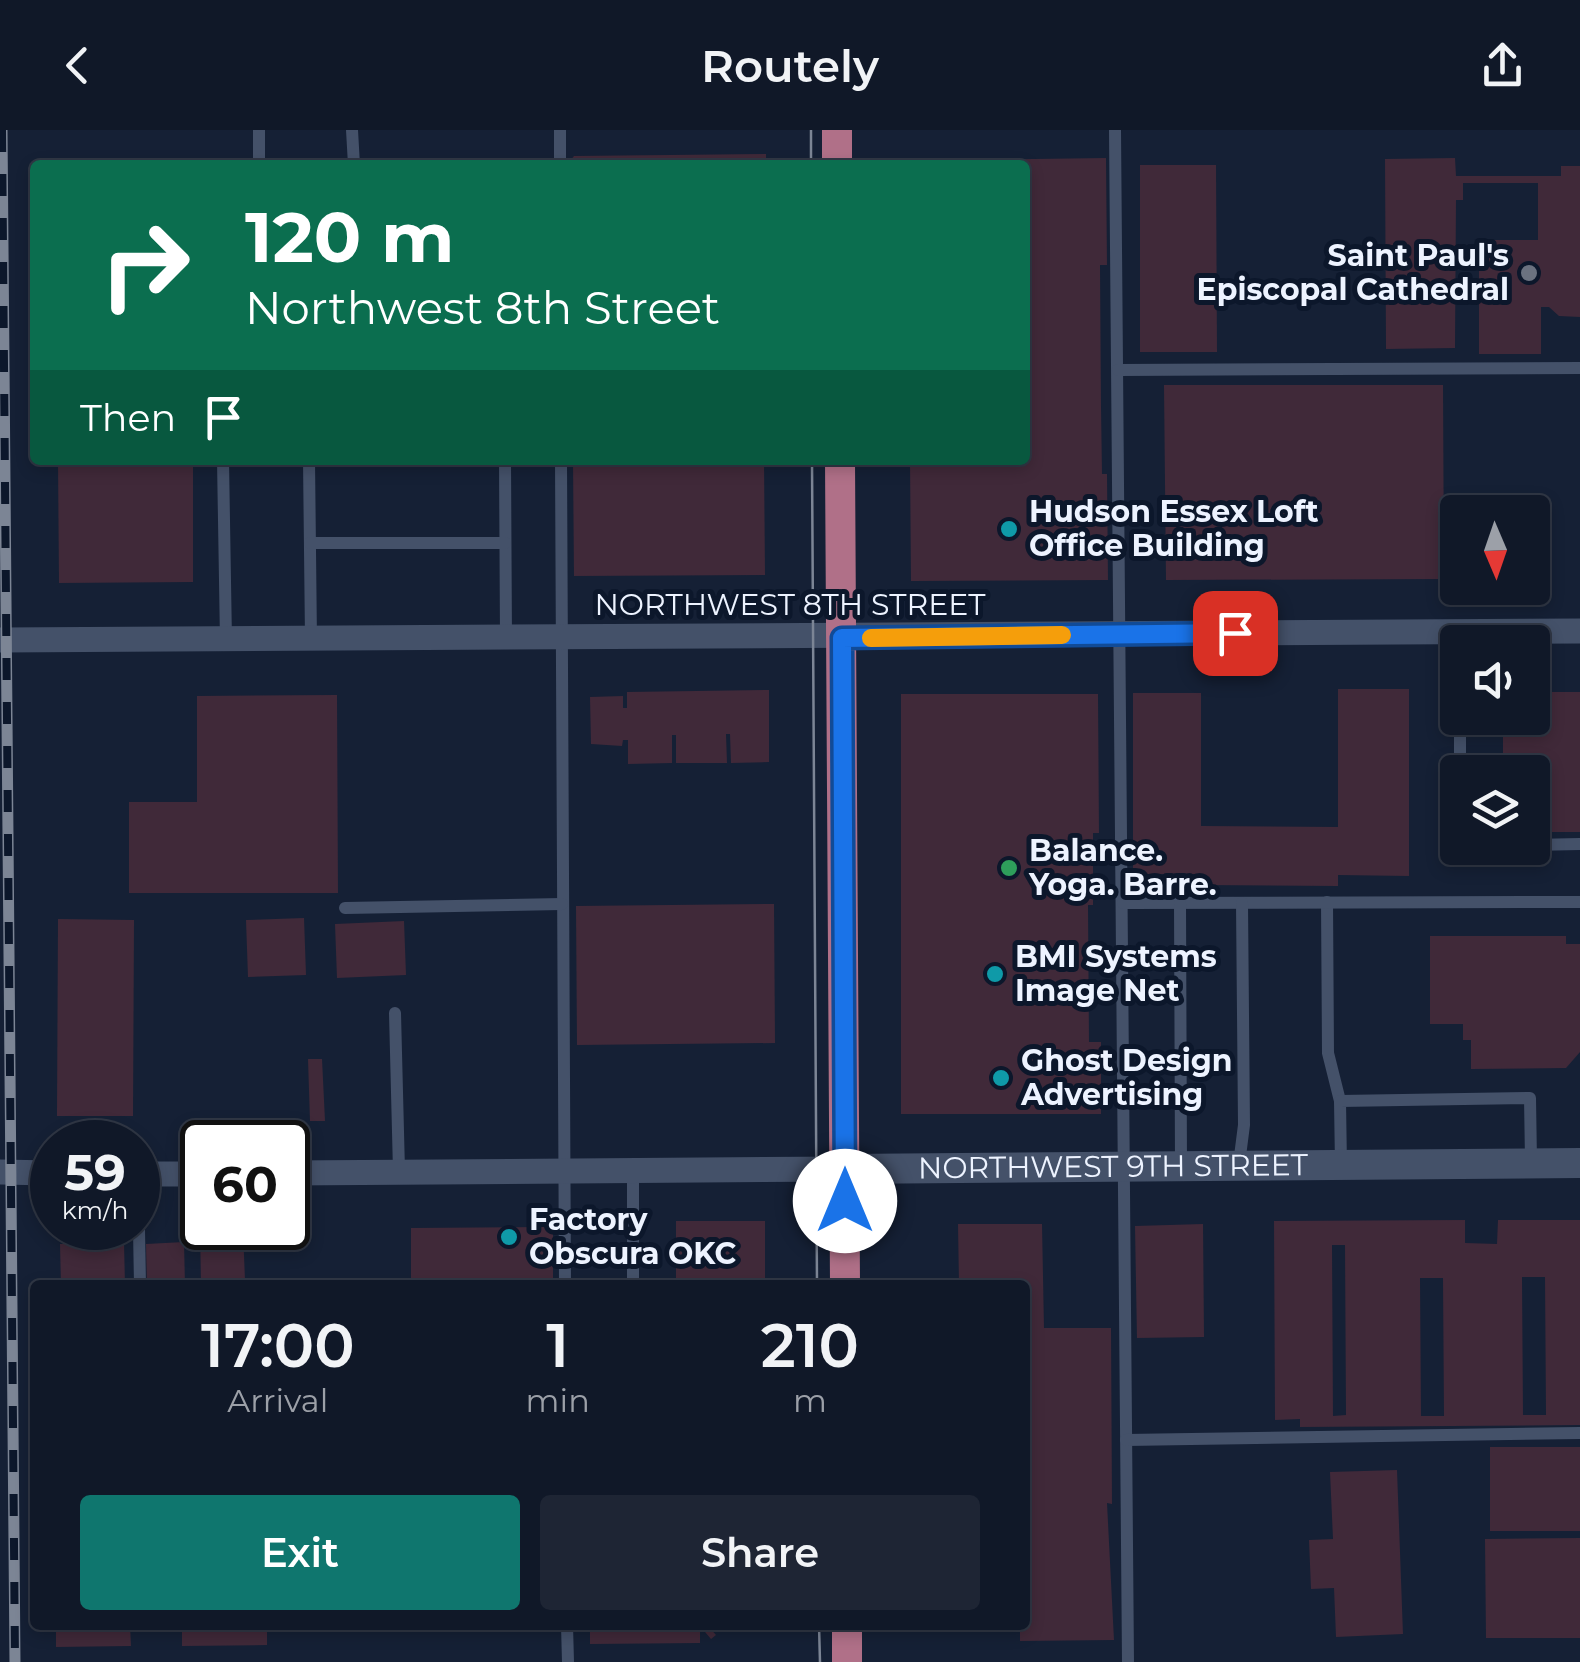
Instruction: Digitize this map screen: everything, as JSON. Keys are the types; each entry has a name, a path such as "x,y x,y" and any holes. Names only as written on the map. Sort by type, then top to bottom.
{"main road":[{"path":"837,130 838,160"},
{"path":"840,465 846,1280"},
{"path":"847,1630 848,1662"}],"street":[{"name":"NORTHWEST 8TH STREET","path":"1550,633 1580,631"},
{"name":"NORTHWEST 8TH STREET","path":"0,640 1122,634 1440,637"},
{"name":"NORTHWEST 9TH STREET","path":"310,1173 1580,1163"},
{"path":"0,1172 30,1173"}],"lane":[{"path":"258,160 259,130"},
{"path":"352,130 354,160"},
{"path":"560,130 560,160"},
{"path":"1115,130 1128,1662"},
{"path":"1118,370 1580,368"},
{"path":"223,465 226,640"},
{"path":"310,465 311,640"},
{"path":"504,465 506,640"},
{"path":"560,465 565,1280"},
{"path":"310,543 505,543"},
{"path":"1550,845 1580,844"},
{"path":"1327,902 1328,1053 1340,1101 1342,1166"},
{"path":"1123,903 1580,902"},
{"path":"1180,903 1181,1168"},
{"path":"1238,1167 1244,1125 1242,903"},
{"path":"346,908 562,904"},
{"path":"394,1013 399,1171"},
{"path":"1340,1101 1530,1098 1530,1164"},
{"path":"633,1171 633,1280"},
{"path":"139,1250 140,1280"},
{"path":"1126,1440 1580,1433"},
{"path":"567,1630 568,1662"}],"building":[{"path":"766,154 766,160 571,160 574,156"},
{"path":"1106,158 1107,265 1100,265 1102,474 1107,474 1108,580 911,581 910,465 1030,465 1030,160 973,160"},
{"path":"1455,158 1456,176 1561,176 1561,166 1580,166 1580,317 1559,316 1549,307 1541,307 1541,354 1479,354 1479,240 1538,240 1538,183 1463,183 1463,200 1456,200 1455,348 1386,349 1385,159"},
{"path":"1140,165 1216,165 1217,352 1140,352"},
{"path":"1164,385 1443,385 1440,579 1166,580"},
{"path":"58,465 193,465 193,582 59,583"},
{"path":"573,465 764,465 765,575 574,576"},
{"path":"1338,689 1409,689 1409,876 1338,875 1338,886 1201,885 1201,874 1133,874 1133,693 1201,693 1201,826 1338,827"},
{"path":"769,690 769,762 731,763 730,734 726,734 727,763 676,763 676,735 672,735 672,763 628,764 628,740 623,740 622,746 591,744 590,697 623,696 623,708 627,708 627,692"},
{"path":"1550,692 1580,692 1580,832 1550,832 1550,755 1503,755 1503,735 1550,735"},
{"path":"901,694 1098,694 1099,833 1093,833 1093,905 1088,905 1089,1042 1101,1042 1101,1114 901,1114"},
{"path":"337,695 338,893 129,893 129,802 197,802 197,696"},
{"path":"774,904 775,1043 577,1045 576,906"},
{"path":"304,918 306,975 248,977 246,920"},
{"path":"58,919 134,920 133,1116 57,1116"},
{"path":"404,921 406,975 337,978 335,924"},
{"path":"1430,936 1566,936 1566,944 1580,944 1580,1052 1566,1068 1471,1069 1471,1040 1463,1040 1463,1024 1430,1024"},
{"path":"308,1059 322,1059 325,1121 310,1120"},
{"path":"1465,1220 1465,1243 1497,1244 1498,1220 1580,1220 1580,1425 1300,1427 1300,1419 1275,1420 1274,1221","holes":["1332,1245 1345,1245 1346,1415 1333,1416","1522,1277 1545,1277 1546,1415 1523,1415","1420,1278 1443,1278 1444,1416 1421,1416"]},
{"path":"676,1221 765,1221 765,1280 676,1280"},
{"path":"958,1224 1042,1224 1044,1328 1111,1328 1112,1504 1107,1503 1114,1640 1020,1641 1020,1630 1030,1630 1030,1280 959,1280"},
{"path":"1203,1224 1204,1337 1137,1338 1135,1226"},
{"path":"553,1227 553,1280 411,1280 411,1228"},
{"path":"180,1242 180,1250 184,1250 185,1280 147,1280 146,1250 160,1250 160,1243"},
{"path":"60,1250 124,1250 125,1280 61,1280"},
{"path":"200,1250 244,1250 245,1280 201,1280"},
{"path":"1490,1447 1580,1447 1580,1531 1490,1531"},
{"path":"1397,1470 1403,1634 1336,1637 1334,1588 1311,1589 1309,1540 1333,1539 1330,1472"},
{"path":"1580,1538 1580,1638 1486,1638 1485,1539"},
{"path":"56,1630 130,1630 131,1646 56,1647"},
{"path":"182,1630 267,1630 267,1645 182,1646"},
{"path":"590,1630 700,1630 700,1643 590,1644"}],"tram line":[{"path":"811,130 811,160"},
{"path":"812,465 817,1280"},
{"path":"819,1630 820,1662"}],"railway":[{"path":"2,130 15,1662"}],"slow traffic":[{"path":"871,638 1062,635"}],"place":[{"name":"Saint Paul's Episcopal Cathedral","path":"1529,273"},
{"name":"Hudson Essex Loft Office Building","path":"1009,529"},
{"name":"Balance. Yoga. Barre.","path":"1009,868"},
{"name":"BMI Systems Image Net","path":"995,974"},
{"name":"Ghost Design Advertising","path":"1001,1078"},
{"name":"Factory Obscura OKC","path":"509,1237"}],"route":[{"path":"845,1201 842,638 1235,633"}]}
